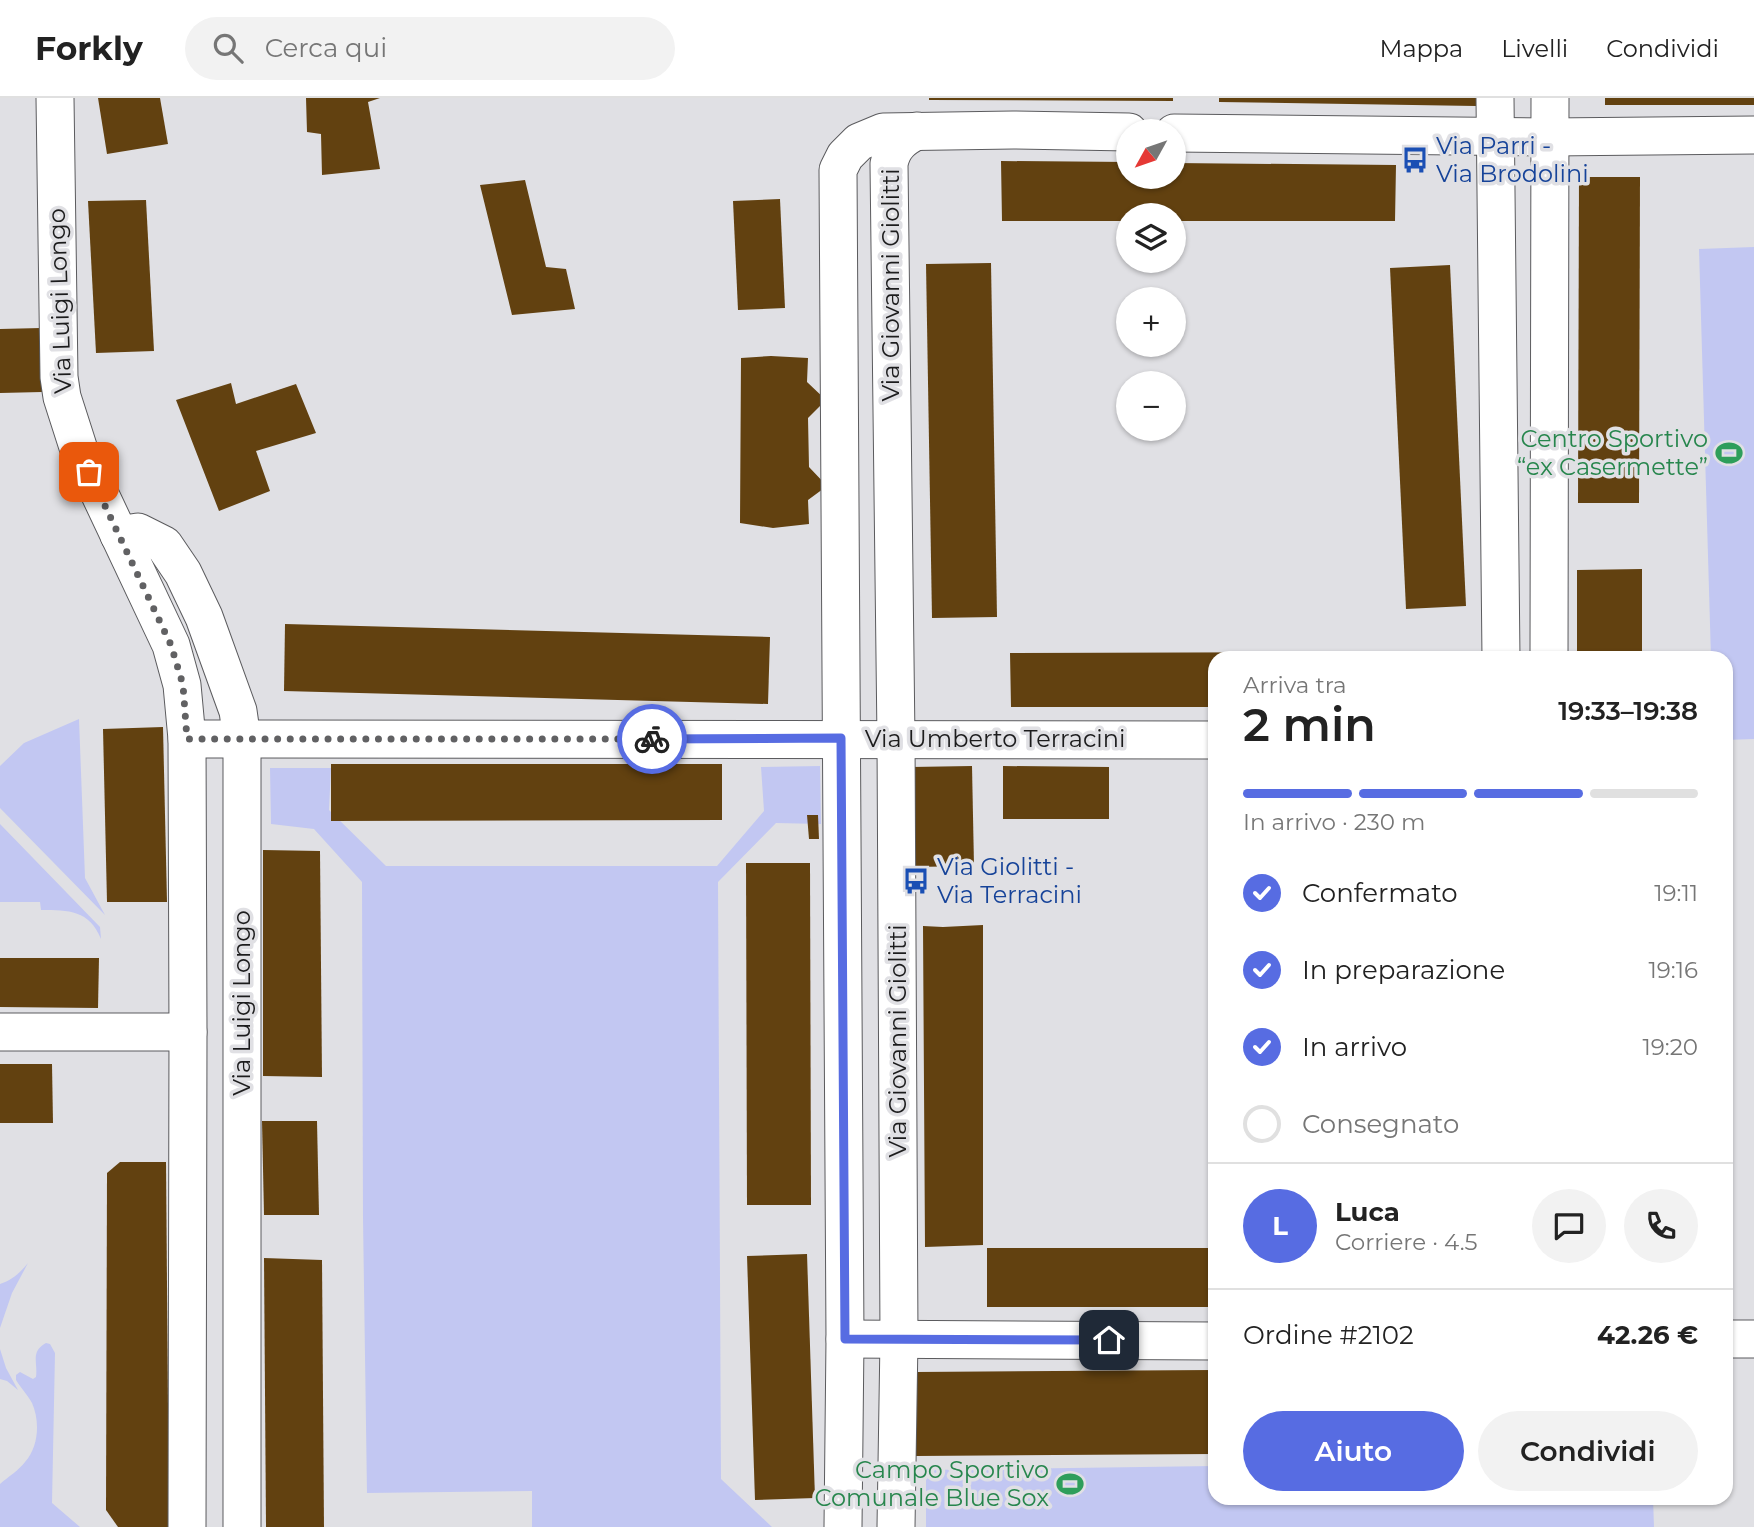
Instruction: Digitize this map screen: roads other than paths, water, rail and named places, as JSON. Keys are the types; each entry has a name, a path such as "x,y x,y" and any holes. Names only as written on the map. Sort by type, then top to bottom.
{"street":[{"name":"Via Luigi Longo","path":"55,98 59,363 62,397 79,450 171,645 183,685 187,739 187,1527"},
{"path":"1495,98 1501,651"},
{"path":"1549,651 1550,98"},
{"path":"917,131 1116,132"},
{"name":"Via Giovanni Giolitti","path":"843,1527 845,1339 837,177 840,163 859,142 883,132 917,131"},
{"name":"Via Giovanni Giolitti","path":"896,1527 899,1339 896,738 889,164 890,156 898,144 917,131"},
{"path":"1186,132 1496,137 1754,135"},
{"name":"Via Luigi Longo","path":"119,535 138,532 164,545 183,573 204,617 238,710 242,739 242,1527"},
{"name":"Via Umberto Terracini","path":"187,739 1208,740"},
{"path":"0,1032 188,1032"},
{"path":"845,1339 1208,1341"},
{"path":"1733,1339 1754,1339"}],"place":[{"name":"Via Parri - Via Brodolini","path":"1415,160"},
{"name":"Centro Sportivo “ex Casermette”","path":"1729,453"},
{"name":"Via Giolitti - Via Terracini","path":"916,881"},
{"name":"Campo Sportivo Comunale Blue Sox","path":"1070,1484"}]}
